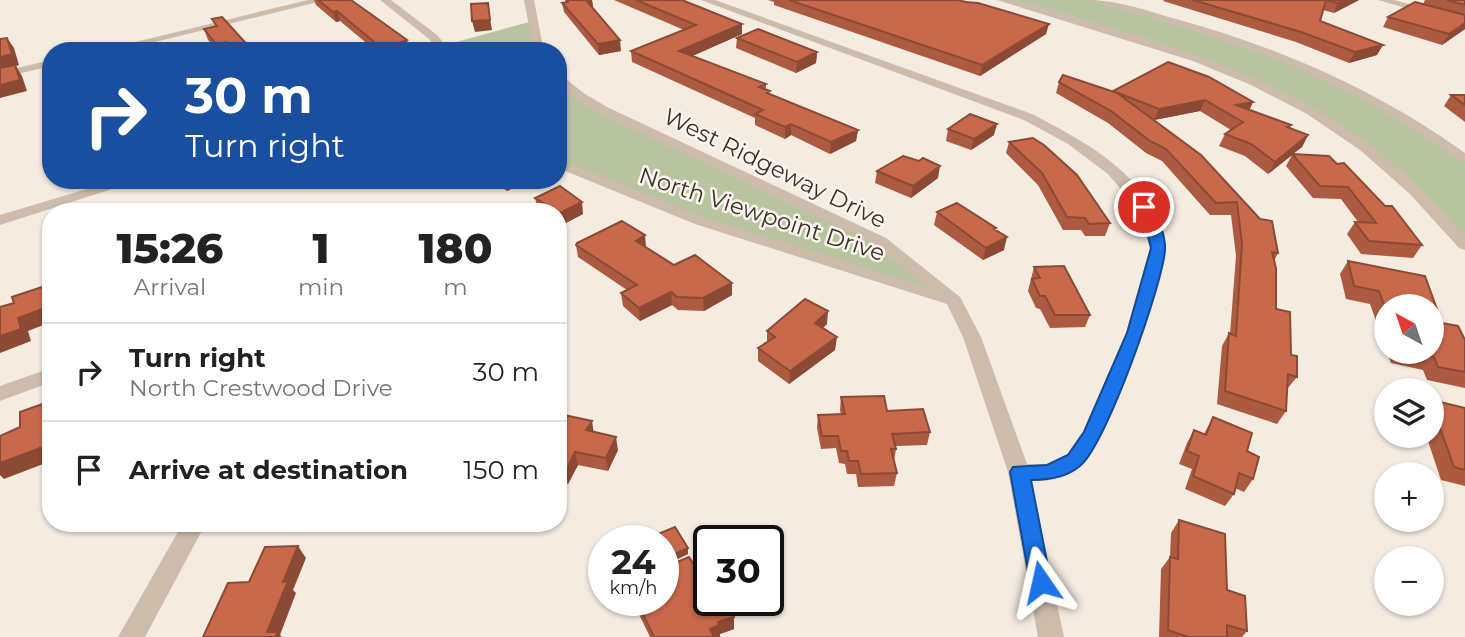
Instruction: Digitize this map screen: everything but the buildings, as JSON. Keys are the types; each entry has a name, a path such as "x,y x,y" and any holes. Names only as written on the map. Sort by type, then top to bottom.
{"street":[{"path":"140,42 321,0"},
{"path":"385,0 437,42"},
{"path":"529,0 537,42"},
{"path":"706,0 1028,117 1073,141 1113,171 1144,207 1158,248 1135,333 1092,435 1074,460 1049,473 1019,472"},
{"path":"1002,0 1150,40 1266,85 1318,114 1367,148 1411,185 1465,245"},
{"path":"1094,0 1185,22 1252,44 1328,74 1394,111 1465,159"},
{"path":"1383,0 1465,22"},
{"path":"161,37 165,42"},
{"path":"0,75 42,65"},
{"name":"West Ridgeway Drive","path":"567,85 580,97 603,110 880,242 954,301 972,337 1019,472 1051,637"},
{"name":"North Viewpoint Drive","path":"567,167 711,225 954,301"},
{"path":"57,203 103,189"},
{"path":"0,220 42,207"},
{"path":"0,394 42,378"},
{"path":"131,637 190,532"}],"green space":[{"path":"1002,0 1094,0 1185,22 1328,74 1465,159 1465,245 1411,185 1318,114 1151,40"},
{"path":"533,21 539,42 457,42"},
{"path":"567,84 581,97 880,241 954,301 711,224 567,167"}],"route":[{"path":"1041,582 1019,472 1049,473 1074,460 1092,435 1135,333 1158,248 1144,207"}]}
